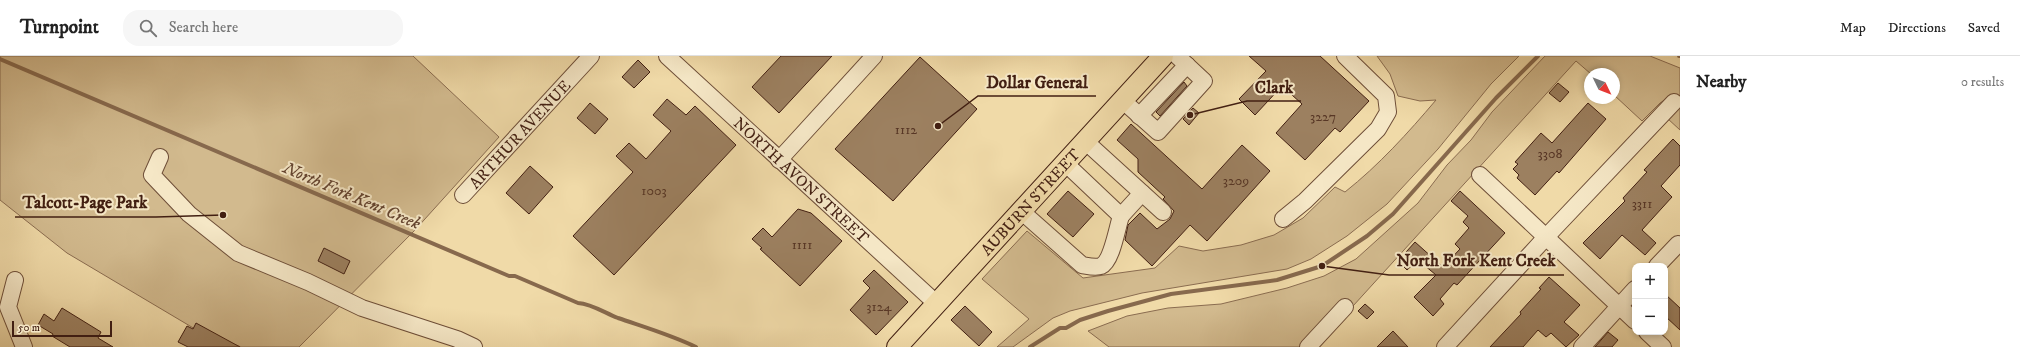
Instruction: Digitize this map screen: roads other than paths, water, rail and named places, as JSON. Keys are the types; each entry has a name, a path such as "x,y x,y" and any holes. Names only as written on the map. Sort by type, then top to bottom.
{"main road":[{"name":"AUBURN STREET","path":"897,347 1163,56"}],"street":[{"name":"ARTHUR AVENUE","path":"463,195 591,56"},
{"name":"NORTH AVON STREET","path":"667,56 936,304"},
{"path":"779,160 874,56"},
{"path":"1283,219 1305,201 1378,129 1388,112 1386,96 1345,56"},
{"path":"1122,100 1139,116 1158,132 1204,81 1182,60 1139,116"},
{"path":"1445,347 1546,237 1674,102"},
{"path":"1085,141 1163,212"},
{"path":"160,158 152,175 188,214 238,253 308,282 362,308 457,338 474,347"},
{"path":"1065,163 1121,216"},
{"path":"1480,175 1632,318"},
{"path":"1021,211 1082,265 1092,267 1101,266 1107,261 1121,216 1142,193"},
{"path":"1660,263 1678,244"},
{"path":"15,280 8,307 24,347"},
{"path":"1582,347 1632,292"},
{"path":"1308,347 1345,307"},
{"path":"1650,335 1663,347"}],"waterway":[{"name":"North Fork Kent Creek","path":"1030,347 1060,328 1066,328 1080,320 1108,311 1171,294 1277,280 1322,266 1367,236 1393,214 1496,98 1538,56"},
{"name":"North Fork Kent Creek","path":"0,59 509,276 515,276 578,303 593,307 618,318 696,347"}],"place":[{"name":"Clark","path":"1190,115"},
{"name":"Dollar General","path":"938,126"},
{"name":"Talcott-Page Park","path":"223,215"},
{"name":"North Fork Kent Creek","path":"1322,266"}]}
